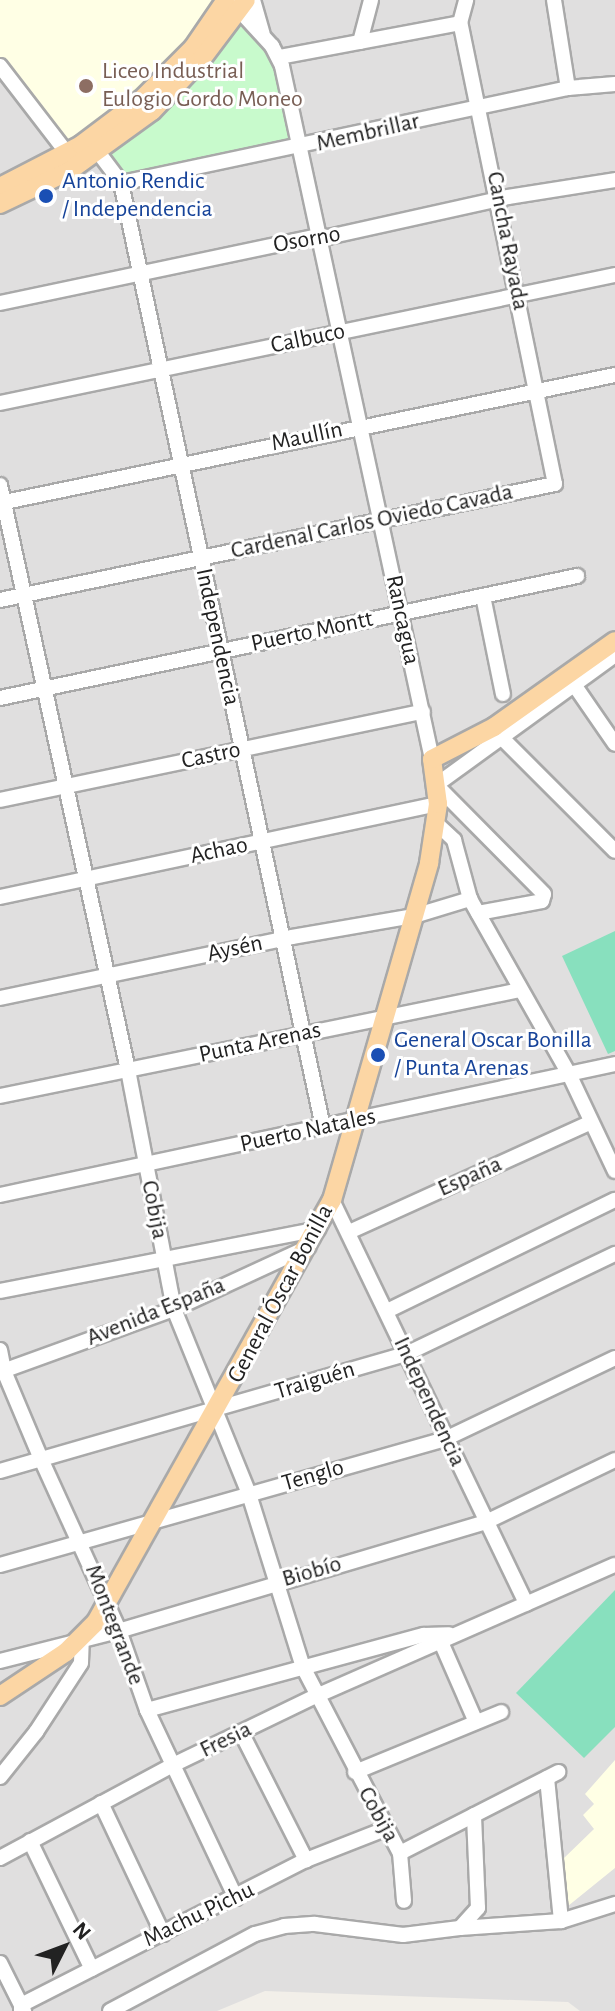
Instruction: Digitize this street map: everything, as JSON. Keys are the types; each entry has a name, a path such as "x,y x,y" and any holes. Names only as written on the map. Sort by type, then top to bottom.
{"main road":[{"path":"0,204 47,182 98,152 178,86 240,2"},
{"path":"0,187 92,138 159,83 240,2"},
{"path":"432,759 494,727 615,641"},
{"name":"Rancagua","path":"432,759 437,804"},
{"name":"General Óscar Bonilla","path":"0,1696 82,1639 107,1604 318,1229 332,1200 382,1018 414,916 437,804"}],"street":[{"path":"360,42 371,0"},
{"name":"Cancha Rayada","path":"466,0 460,23 499,199 555,484"},
{"path":"554,0 568,88"},
{"name":"Rancagua","path":"240,2 279,57 302,147 432,759"},
{"path":"279,57 460,23"},
{"path":"0,66 67,153"},
{"name":"Membrillar","path":"121,183 302,147 568,88 615,84"},
{"name":"Independencia","path":"98,152 121,183 323,1127"},
{"name":"Osorno","path":"0,303 499,199 615,180"},
{"name":"Calbuco","path":"0,403 615,275"},
{"name":"Maullín","path":"2,502 615,375"},
{"name":"Cardenal Carlos Oviedo Cavada","path":"0,600 555,484"},
{"name":"Cobija","path":"0,485 128,1070 174,1309 249,1494 303,1667 355,1772 400,1853 404,1901"},
{"name":"Puerto Montt","path":"0,698 577,576"},
{"path":"483,596 503,694"},
{"path":"437,804 501,737 615,655"},
{"path":"575,686 615,744"},
{"name":"Castro","path":"0,800 423,712"},
{"path":"501,737 615,851"},
{"name":"Rancagua","path":"437,804 454,840 474,906 570,1076 615,1171"},
{"name":"Achao","path":"0,897 437,804"},
{"name":"Aysén","path":"0,998 283,939 474,906 542,901 544,894 437,804"},
{"name":"Punta Arenas","path":"0,1096 520,990"},
{"name":"Puerto Natales","path":"0,1195 615,1064"},
{"name":"España","path":"349,1232 591,1122"},
{"name":"Independencia","path":"332,1200 526,1604"},
{"path":"387,1311 615,1200"},
{"path":"0,1291 318,1229"},
{"name":"Avenida España","path":"2,1371 174,1309 309,1246"},
{"name":"Traiguén","path":"0,1471 406,1354 615,1254"},
{"name":"Montegrande","path":"0,1350 2,1371 82,1543 119,1630 147,1710 236,1898"},
{"name":"Tenglo","path":"0,1565 445,1439 615,1358"},
{"name":"Biobío","path":"0,1661 119,1630 486,1522 615,1460"},
{"name":"Fresia","path":"0,1858 173,1765 316,1696 615,1565"},
{"name":"Fresia","path":"147,1710 424,1635 457,1633"},
{"path":"0,1777 36,1732 81,1663 82,1639"},
{"path":"441,1642 476,1722"},
{"path":"355,1772 501,1712"},
{"path":"241,1732 306,1860"},
{"path":"400,1853 552,1775 561,1921"},
{"path":"101,1803 163,1934"},
{"path":"460,1928 478,1908 474,1815"},
{"name":"Machu Pichu","path":"22,2009 92,1969 306,1860 385,1829"},
{"path":"30,1841 92,1969"},
{"path":"110,2011 255,1934 284,1926 315,1924 403,1935 561,1921 615,1904"},
{"path":"0,1963 22,2009"}],"shaded area":[{"path":"0,0 615,0 615,2011 580,2011 568,2002 265,1991 217,2011 0,2011"},
{"name":"Liceo Industrial Eulogio Gordo Moneo","path":"0,0 221,0 192,47 67,150 0,64"},
{"path":"615,1760 615,1868 568,1906 562,1860 594,1829 583,1815 594,1804 585,1794"}],"green space":[{"path":"240,18 275,60 297,144 123,178 109,152"},
{"path":"615,931 615,1051 608,1054 562,956"},
{"path":"615,1590 615,1727 584,1758 516,1693"}],"place":[{"name":"Liceo Industrial Eulogio Gordo Moneo","path":"86,86"},
{"name":"Antonio Rendic / Independencia","path":"46,196"},
{"name":"General Oscar Bonilla / Punta Arenas","path":"378,1055"}]}
